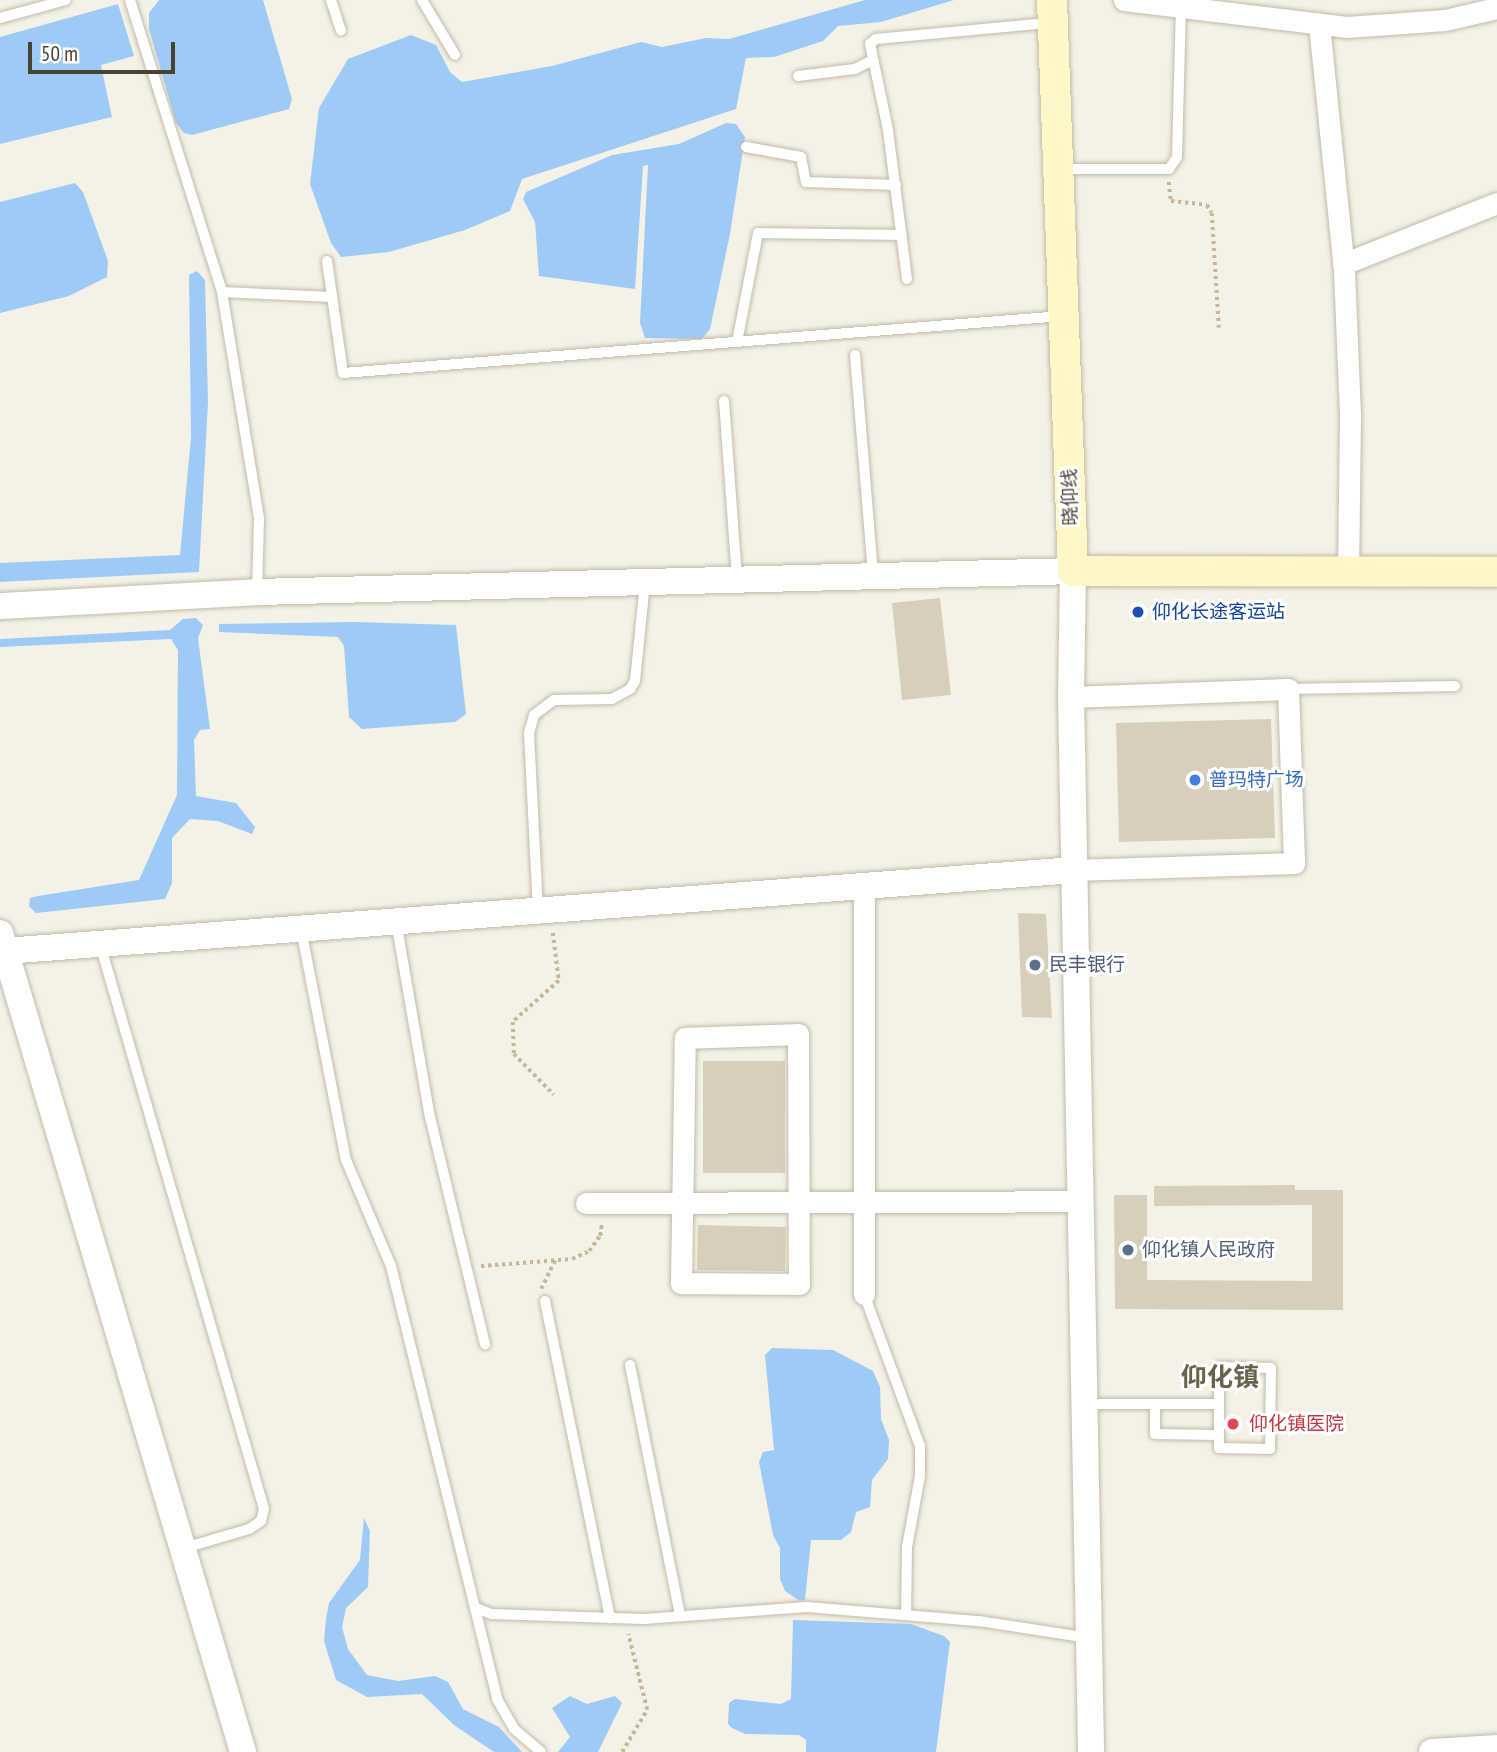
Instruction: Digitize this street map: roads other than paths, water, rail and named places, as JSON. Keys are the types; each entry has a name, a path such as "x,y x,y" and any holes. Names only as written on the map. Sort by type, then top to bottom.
{"main road":[{"name":"晓仰线","path":"1053,11 1073,571"},
{"path":"1073,571 1348,574 1497,572"}],"street":[{"path":"1124,0 1346,27 1445,20 1497,8"},
{"path":"1320,24 1343,264 1350,416 1348,574"},
{"path":"1343,264 1497,203"},
{"path":"0,606 257,592 1073,571 1071,697 1091,1752"},
{"path":"243,1752 3,942 100,944 1075,870 1294,863 1288,689 1071,697"},
{"path":"864,886 864,1294"},
{"path":"798,1034 799,1284 681,1283 682,1203 685,1038 798,1034"},
{"path":"596,1203 1081,1201"},
{"path":"1433,1752 1497,1748"}],"lane":[{"path":"0,18 66,0"},
{"path":"130,0 222,292 259,519 257,592"},
{"path":"331,0 341,30"},
{"path":"422,0 455,55"},
{"path":"1058,169 1169,169 1177,158 1181,6"},
{"path":"907,279 897,185 870,44 876,39 1053,11"},
{"path":"798,76 855,69 873,60"},
{"path":"746,147 801,156 806,182 897,185"},
{"path":"737,342 758,233 902,235"},
{"path":"327,261 343,373 1062,316"},
{"path":"222,292 332,297"},
{"path":"855,355 873,576"},
{"path":"724,401 737,579"},
{"path":"544,910 529,733 534,715 554,701 612,699 630,689 635,681 645,582"},
{"path":"1288,689 1455,686"},
{"path":"396,921 430,1117 485,1344"},
{"path":"301,929 346,1160 391,1266 501,1711 541,1752"},
{"path":"100,944 264,1509 261,1521 249,1529 182,1549"},
{"path":"864,1294 920,1446 920,1476 907,1547 906,1615"},
{"path":"545,1301 610,1618"},
{"path":"630,1365 680,1615"},
{"path":"1219,1367 1271,1368 1270,1449 1219,1448 1219,1404 1219,1367"},
{"path":"1084,1404 1219,1404"},
{"path":"1155,1404 1154,1434 1219,1435"},
{"path":"476,1608 492,1614 624,1618 807,1607 906,1615 1089,1638"}],"water":[{"path":"159,0 263,0 292,99 289,109 192,135 184,133 176,123 149,29 149,13"},
{"path":"865,0 954,0 881,22 838,26 823,41 774,57 746,58 736,109 522,179 510,211 465,230 389,252 341,257 331,243 310,184 319,108 348,59 411,35 436,45 450,72 462,82 552,66 641,42 662,47 706,38 729,39"},
{"path":"118,4 134,56 101,65 112,117 0,144 0,37"},
{"path":"726,123 736,124 745,137 730,234 710,329 702,339 645,338 640,323 648,165 643,166 635,289 539,276 535,222 523,199 526,192 612,155 679,144"},
{"path":"75,183 83,192 108,261 107,277 69,296 0,313 0,202"},
{"path":"197,271 205,280 208,402 199,572 0,582 0,563 180,555 191,438 189,275"},
{"path":"196,618 203,625 198,638 210,729 200,730 194,740 196,796 236,803 255,827 252,834 218,821 190,819 172,838 172,883 165,899 36,913 29,906 30,898 139,880 177,795 178,650 171,639 0,647 0,639 170,630 183,619"},
{"path":"354,622 456,625 466,714 455,722 362,729 349,717 344,646 338,637 219,632 219,624"},
{"path":"772,1348 833,1350 873,1371 880,1387 881,1419 889,1440 888,1459 872,1480 870,1507 856,1512 851,1532 841,1540 811,1540 805,1600 800,1601 785,1591 780,1579 780,1548 773,1535 759,1462 763,1452 774,1450 765,1355"},
{"path":"364,1518 370,1531 368,1587 346,1608 342,1627 348,1649 367,1675 398,1681 435,1676 448,1682 463,1709 499,1727 522,1752 494,1752 454,1725 422,1694 367,1697 336,1680 324,1641 326,1619 329,1603 360,1560"},
{"path":"793,1620 911,1624 944,1636 950,1642 936,1752 806,1752 806,1740 799,1735 745,1734 732,1728 728,1724 729,1703 735,1699 781,1704 791,1699"},
{"path":"570,1696 587,1704 615,1696 622,1703 598,1752 558,1752 570,1737 552,1708"}],"place":[{"name":"仰化长途客运站","path":"1138,612"},
{"name":"普玛特广场","path":"1195,780"},
{"name":"民丰银行","path":"1035,965"},
{"name":"仰化镇人民政府","path":"1128,1250"},
{"name":"仰化镇医院","path":"1233,1424"}],"district":[{"name":"仰化镇","path":"1220,1377"}]}
